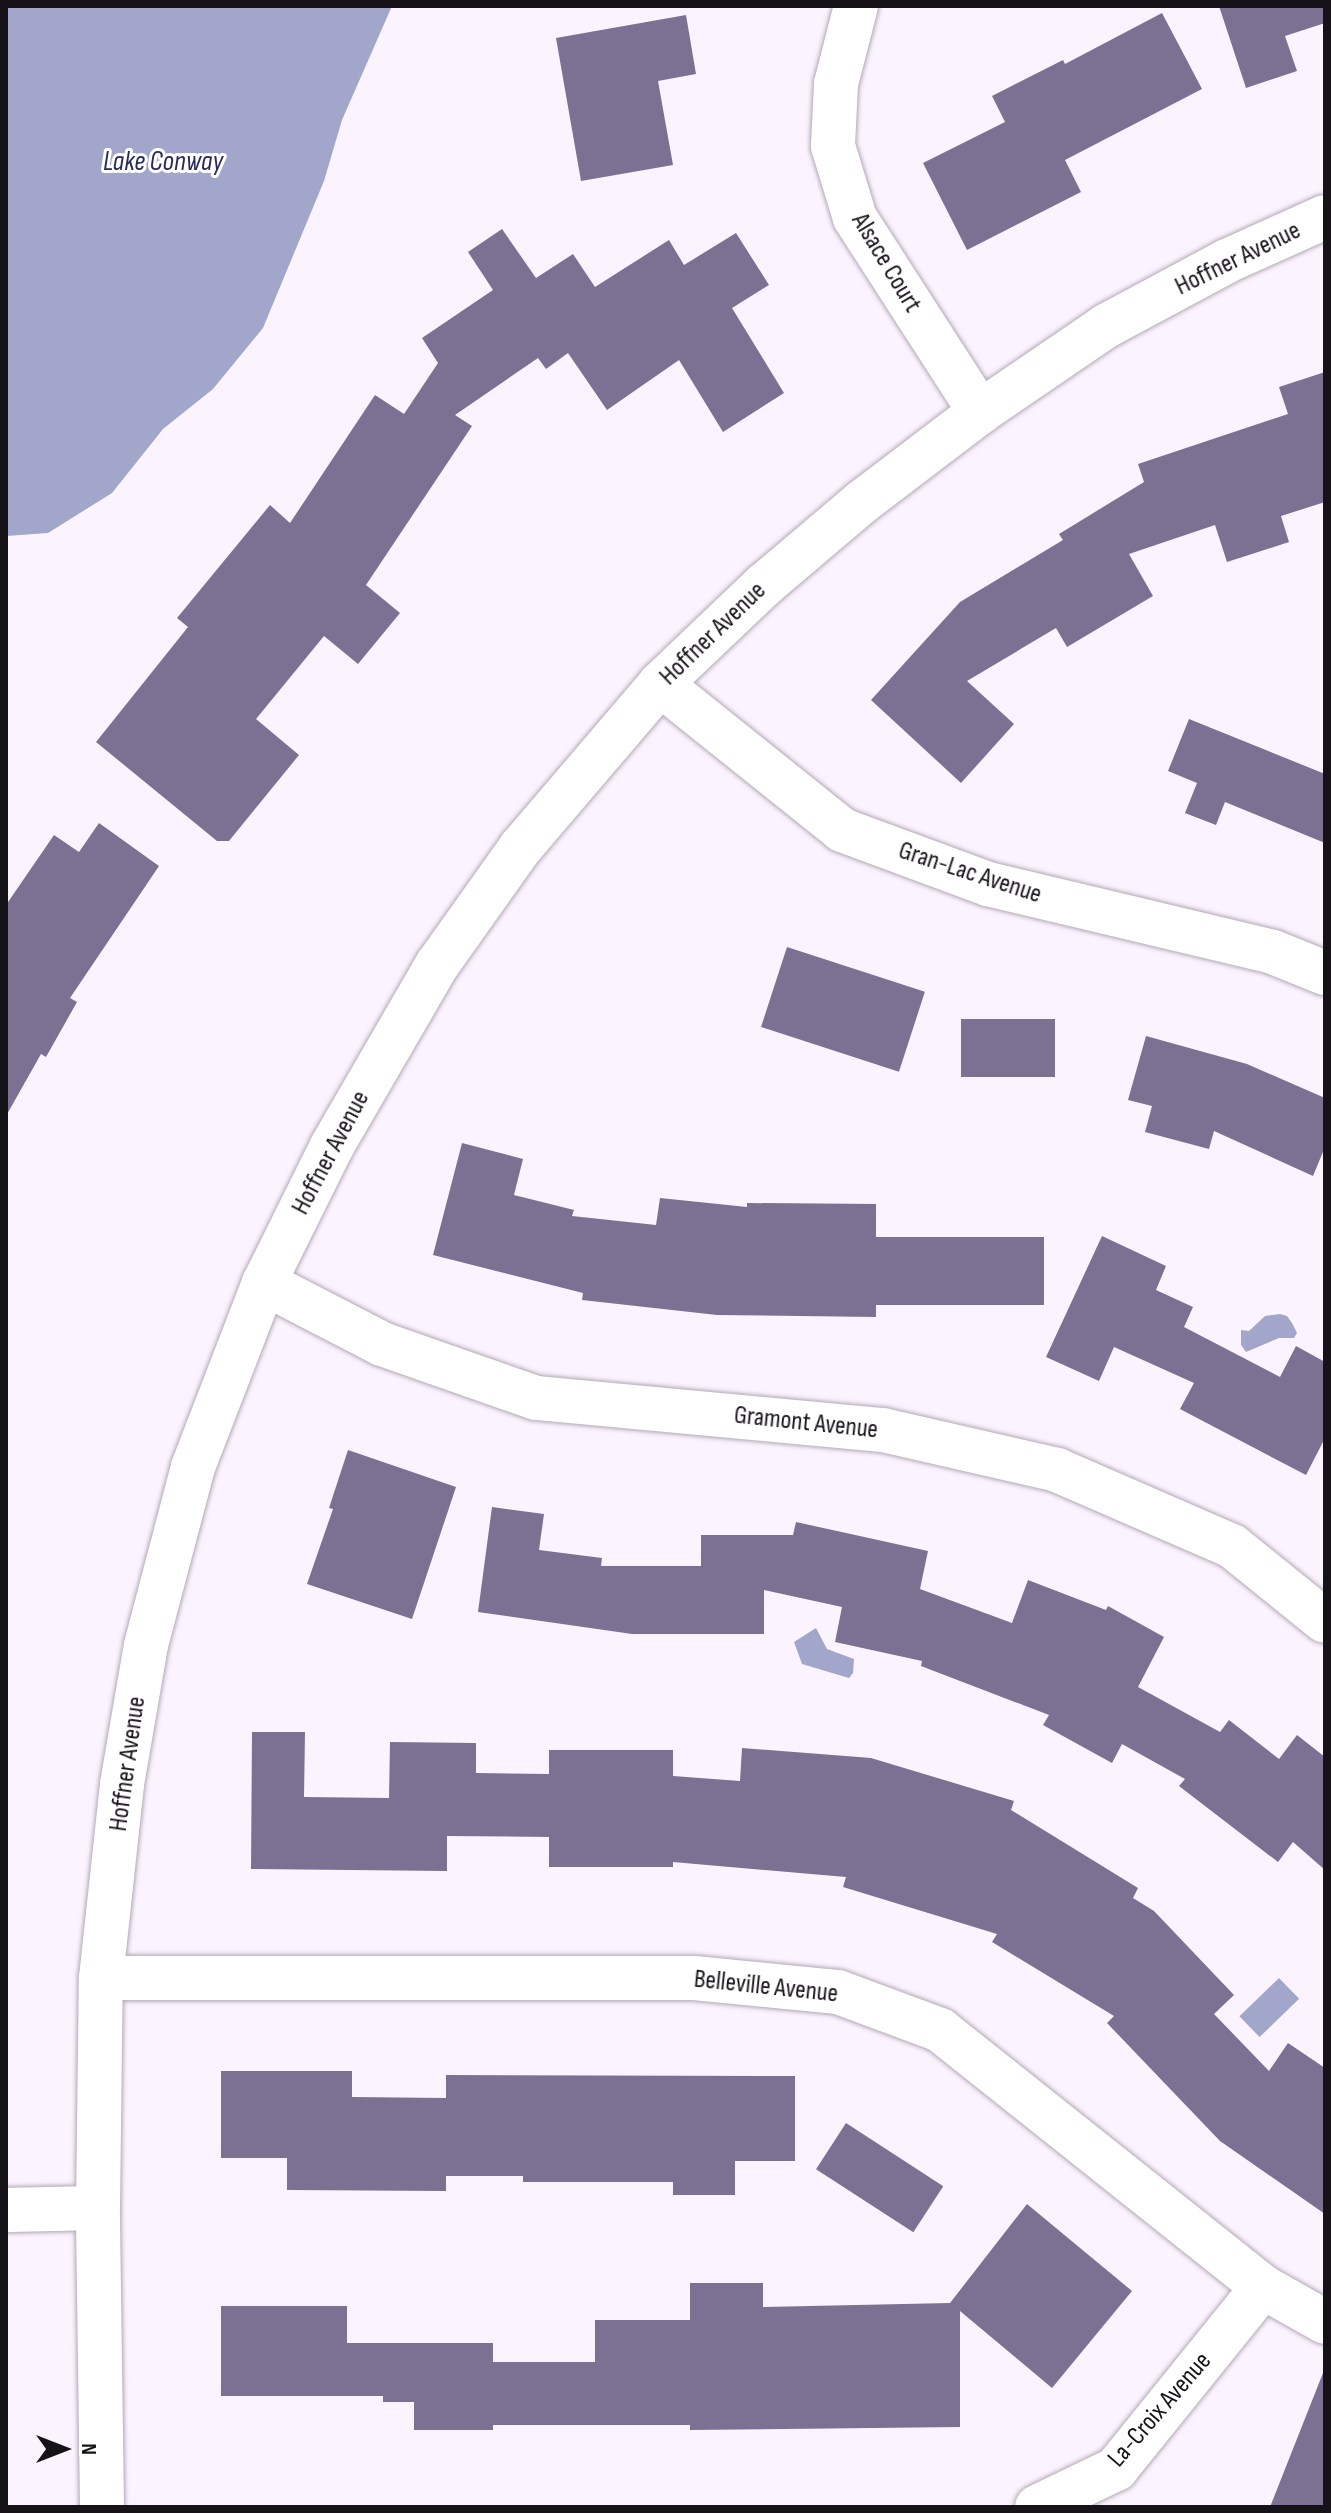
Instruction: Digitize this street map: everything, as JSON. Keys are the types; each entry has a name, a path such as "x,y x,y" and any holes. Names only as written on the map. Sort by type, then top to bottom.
{"street":[{"name":"Alsace Court","path":"856,6 836,84 833,146 855,218 980,412"},
{"name":"Hoffner Avenue","path":"102,2507 98,2208 101,1978 122,1784 146,1645 193,1467 264,1283 332,1146 437,965 521,847 660,684 764,585 862,502 980,412 1106,326 1227,261 1325,217"},
{"name":"Gran-Lac Avenue","path":"660,684 842,830 988,884 1273,952 1325,973"},
{"name":"Gramont Avenue","path":"264,1283 382,1344 536,1398 883,1430 1057,1470 1232,1546 1325,1621"},
{"name":"Belleville Avenue","path":"101,1978 694,1978 838,1992 940,2030 1263,2287 1325,2322"},
{"path":"6,2210 98,2208"},
{"name":"La-Croix Avenue","path":"1037,2507 1116,2469 1263,2287"}],"water":[{"name":"Lake Conway","path":"6,6 392,6 342,120 324,181 263,328 213,389 163,429 112,493 48,533 6,536"},
{"path":"1265,1316 1287,1316 1292,1323 1297,1333 1294,1338 1279,1338 1246,1352 1241,1345 1241,1330 1249,1331"},
{"path":"816,1628 827,1649 854,1659 853,1673 849,1678 802,1664 794,1642"},
{"path":"1279,1978 1299,1999 1260,2037 1239,2016"}],"building":[{"path":"1219,6 1325,6 1325,23 1285,36 1297,71 1246,88"},
{"path":"1162,13 1202,89 1065,160 1081,192 967,250 923,163 1005,122 992,96 1063,60 1065,64"},
{"path":"686,15 696,74 658,81 673,165 581,181 556,38"},
{"path":"502,229 536,278 573,254 595,287 669,240 684,265 736,233 769,285 732,308 784,393 723,432 679,360 607,410 568,353 546,369 538,358 455,415 472,426 366,585 400,613 358,664 324,636 256,719 299,755 229,841 217,841 96,742 188,627 177,618 270,505 290,523 375,395 404,414 438,363 422,338 493,290 468,252"},
{"path":"1325,372 1325,502 1281,516 1289,542 1227,562 1215,525 1129,554 1153,596 1067,647 1056,628 967,681 1014,724 961,783 871,700 960,602 1063,540 1059,534 1144,482 1138,464 1288,414 1279,387"},
{"path":"1189,719 1325,774 1325,843 1225,802 1216,825 1185,813 1197,783 1168,771"},
{"path":"99,823 159,866 70,998 77,1002 46,1057 41,1054 6,1116 6,905 54,835 79,852"},
{"path":"787,947 925,992 899,1072 761,1027"},
{"path":"961,1019 1055,1019 1055,1077 961,1077"},
{"path":"1146,1036 1247,1064 1325,1098 1325,1147 1313,1176 1214,1131 1209,1149 1145,1132 1152,1106 1128,1100"},
{"path":"462,1143 523,1159 514,1195 574,1210 572,1216 656,1225 660,1198 747,1207 747,1203 876,1204 876,1237 1044,1237 1044,1305 876,1305 876,1317 717,1315 582,1300 583,1293 433,1255"},
{"path":"1102,1236 1166,1266 1156,1290 1193,1307 1184,1327 1280,1377 1296,1346 1325,1362 1325,1438 1306,1475 1180,1409 1194,1383 1114,1347 1099,1381 1046,1357"},
{"path":"348,1450 456,1487 412,1619 307,1584 333,1509 329,1508"},
{"path":"492,1507 544,1514 539,1550 602,1558 601,1566 701,1566 701,1535 793,1535 796,1522 928,1551 920,1589 1012,1623 1028,1580 1106,1610 1108,1606 1164,1637 1138,1687 1220,1732 1229,1720 1279,1759 1297,1735 1325,1757 1325,1870 1293,1842 1278,1862 1179,1786 1185,1779 1122,1744 1112,1763 1043,1725 1049,1715 921,1666 922,1661 835,1642 842,1607 764,1590 764,1634 632,1634 478,1612"},
{"path":"252,1732 305,1732 304,1797 389,1798 390,1742 476,1743 476,1773 549,1774 549,1750 673,1750 673,1776 740,1781 742,1748 871,1758 1014,1801 1011,1810 1138,1888 1133,1898 1154,1911 1234,1995 1214,2014 1269,2071 1288,2043 1325,2068 1325,2214 1220,2141 1107,2023 1114,2016 992,1942 997,1934 843,1887 846,1877 673,1862 673,1867 549,1867 549,1837 447,1836 447,1871 251,1869"},
{"path":"221,2071 352,2071 352,2097 446,2098 446,2075 795,2076 795,2161 735,2161 735,2195 673,2195 673,2182 523,2182 523,2176 446,2176 446,2191 287,2190 287,2158 221,2158"},
{"path":"846,2123 943,2186 913,2232 816,2169"},
{"path":"1027,2204 1132,2291 1052,2388 960,2311 960,2427 690,2430 690,2425 493,2425 493,2430 414,2430 414,2402 383,2402 383,2396 221,2396 221,2306 347,2306 347,2343 493,2343 493,2362 595,2362 595,2320 690,2320 690,2283 763,2283 763,2307 950,2303"},
{"path":"1323,2373 1325,2507 1270,2507"}]}
